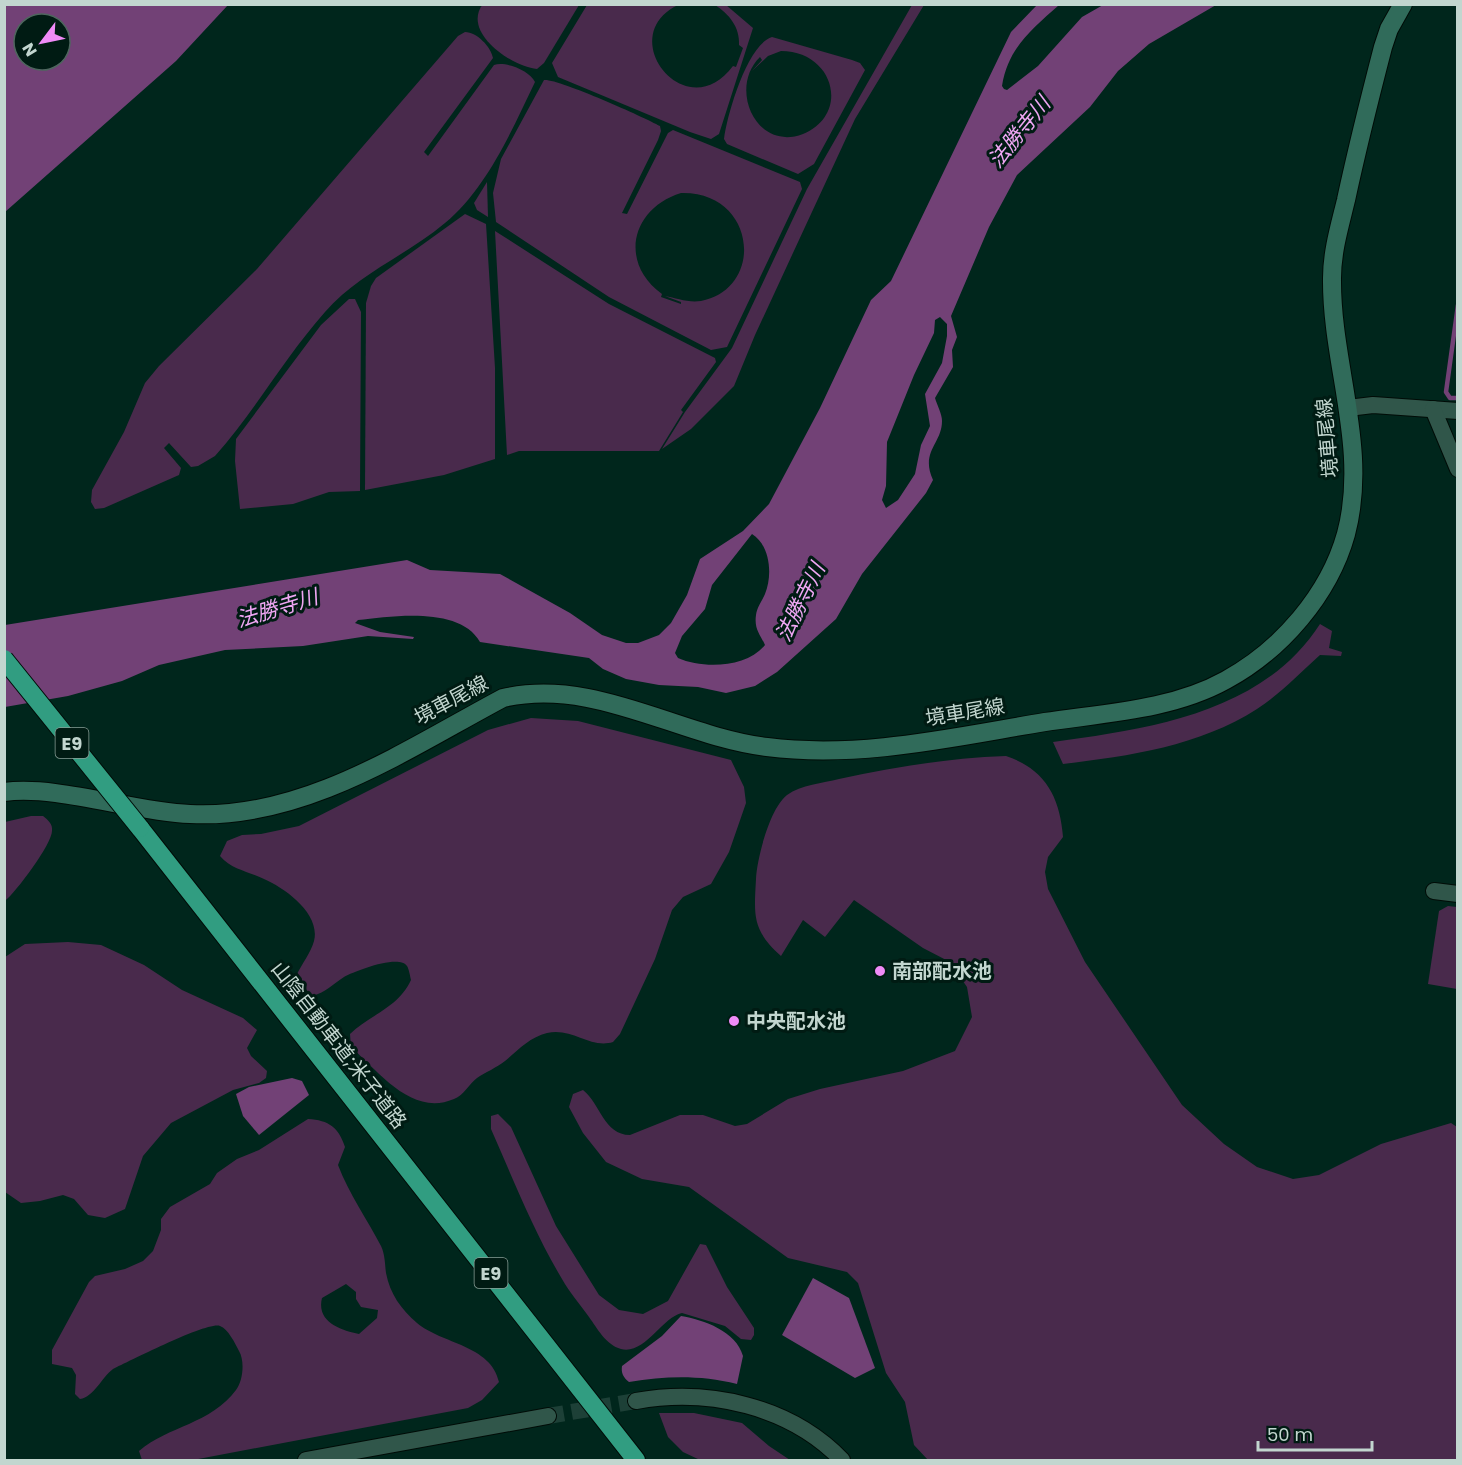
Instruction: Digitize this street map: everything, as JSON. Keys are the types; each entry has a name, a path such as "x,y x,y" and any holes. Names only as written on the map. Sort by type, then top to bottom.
{"highway":[{"name":"山陰自動車道;米子道路","path":"4,659 339,1089 620,1457"},
{"name":"山陰自動車道;米子道路","path":"4,674 136,831"},
{"name":"山陰自動車道;米子道路","path":"339,1089 510,1298 636,1461"},
{"path":"510,1298 651,1461"}],"main road":[{"name":"境車尾線","path":"4,792 64,795 192,814 246,811 302,798 364,772 503,698 528,692 562,693 603,700 727,741 804,752 843,751 970,735 1170,702 1208,689 1260,658 1290,629 1321,591 1340,552 1354,493 1348,408 1334,311 1333,260 1383,47 1389,29 1403,4"}],"street":[{"path":"1348,408 1373,405 1458,411"},
{"path":"1433,409 1458,469"},
{"path":"1434,891 1458,894"},
{"path":"636,1401 688,1397 746,1404 809,1433 842,1461"},
{"path":"306,1461 548,1416"}],"shaded area":[{"path":"483,4 579,5 544,63 537,69 515,62 492,46 479,26 478,15"},
{"path":"587,5 678,5 660,19 653,36 654,55 664,71 678,83 695,87 714,83 733,66 736,67 743,48 739,45 738,32 733,22 715,5 726,5 753,28 719,134 711,139 690,132 558,77 552,63"},
{"path":"912,5 924,5 855,119 755,335 734,386 691,429 662,449 685,412 732,348 807,189"},
{"path":"465,32 483,41 493,58 424,152 428,156 494,65 505,64 517,68 528,74 535,82 497,157 474,193 445,223 352,287 325,312 215,456 198,466 191,467 169,443 164,448 181,468 179,475 104,508 95,509 91,502 92,490 124,432 145,383 159,366 257,269 458,36"},
{"path":"772,37 852,60 860,63 865,70 814,164 798,174 727,144 724,139 729,114 740,82 754,53","holes":["781,51 799,54 814,61 824,72 830,85 831,99 827,113 818,125 803,134 786,137 772,134 760,126 747,100 747,85 751,70 760,57 762,60 752,71 768,56"]},
{"path":"544,80 582,91 660,126 658,140 622,213 627,214 668,133 673,130 800,182 802,189 727,347 711,350 609,297 496,222 493,193 501,159","holes":["681,193 706,197 725,207 737,223 744,241 743,261 736,278 722,293 701,301 687,301 665,296 681,304 661,297 662,294 648,281 640,267 636,252 637,237 642,223 664,200"]},
{"path":"487,182 488,217 477,210 474,203"},
{"path":"465,214 486,224 495,368 495,459 444,475 365,490 366,303 371,286 376,278"},
{"path":"495,231 609,304 715,358 716,362 681,410 683,412 659,451 519,451 507,455"},
{"path":"349,299 355,299 361,312 360,491 329,492 293,504 240,509 235,461 236,439 321,325"},
{"path":"1320,624 1332,631 1329,648 1342,652 1341,656 1320,655 1274,697 1235,722 1188,741 1139,753 1063,764 1053,742 1127,731 1165,722 1201,712 1236,697 1268,678 1296,654"},
{"path":"531,718 578,721 731,760 744,787 746,803 729,852 711,884 683,897 672,910 655,959 620,1034 613,1042 596,1043 565,1033 547,1033 524,1045 502,1063 477,1078 458,1097 439,1103 424,1102 397,1089 351,1047 350,1034 392,1004 406,990 411,980 407,966 395,962 367,968 344,977 325,991 312,996 303,986 297,974 314,941 315,931 307,912 300,903 282,889 235,867 220,856 227,841 242,835 261,834 299,826 488,730"},
{"path":"1006,756 1031,769 1048,786 1054,797 1063,837 1048,857 1045,872 1048,889 1085,962 1182,1105 1224,1144 1257,1167 1293,1179 1319,1175 1381,1144 1451,1123 1457,1127 1457,1460 928,1460 914,1445 905,1402 886,1373 858,1283 847,1272 788,1258 689,1187 642,1179 606,1162 583,1133 569,1107 573,1094 583,1090 608,1124 621,1134 630,1135 680,1115 703,1115 735,1126 747,1124 788,1099 820,1089 903,1071 955,1051 972,1017 967,987 950,962 923,948 854,900 825,937 803,920 781,956 765,938 757,922 755,903 757,870 762,847 775,811 787,795 799,789 901,767"},
{"path":"31,816 43,816 51,824 50,837 33,868 5,901 5,822"},
{"path":"1448,906 1457,907 1457,989 1428,984 1439,911"},
{"path":"68,942 101,945 144,965 182,990 243,1018 257,1030 247,1048 251,1056 267,1071 266,1078 259,1083 233,1090 171,1123 143,1156 125,1209 105,1218 88,1215 74,1199 63,1195 21,1203 5,1192 5,957 25,944"},
{"path":"498,1114 511,1127 556,1226 599,1295 619,1310 643,1314 668,1301 700,1244 706,1245 727,1287 754,1328 751,1340 741,1339 725,1326 682,1313 667,1321 646,1341 630,1349 621,1349 606,1340 565,1284 533,1224 491,1129 491,1116"},
{"path":"308,1119 322,1121 336,1130 345,1147 338,1165 381,1246 393,1294 401,1307 417,1323 439,1336 464,1346 486,1360 494,1370 499,1382 482,1400 468,1408 193,1460 142,1460 139,1451 163,1436 202,1418 226,1401 236,1390 242,1371 241,1355 226,1330 220,1326 201,1329 185,1335 113,1369 90,1395 80,1399 75,1394 76,1375 72,1368 52,1364 52,1350 89,1282 95,1276 125,1269 143,1261 153,1251 161,1230 161,1219 170,1207 210,1184 217,1173 237,1159 259,1150","holes":["346,1284 356,1292 356,1299 361,1307 378,1310 377,1318 359,1334 332,1324 326,1319 321,1306 322,1298"]},
{"path":"659,1413 694,1413 742,1423 790,1460 700,1460 683,1452 668,1437"}],"water":[{"path":"5,4 228,4 176,61 5,212"},
{"name":"法勝寺川","path":"1037,5 1059,5 1031,31 1016,50 1005,73 1002,86 1007,90 1038,66 1082,17 1103,5 1216,5 1149,44 1118,71 1090,107 1017,175 989,227 951,316 957,337 952,350 953,367 935,398 942,421 939,436 930,455 929,462 933,480 926,493 862,574 836,619 777,672 755,686 726,693 698,687 659,685 626,679 603,669 589,658 480,642 470,631 457,623 442,618 407,616 358,620 355,623 380,632 414,637 413,639 368,636 303,646 225,650 159,665 122,681 68,696 5,707 5,625 407,560 430,570 500,574 570,613 602,635 626,643 638,643 659,635 671,623 687,595 700,559 743,531 769,504 820,408 871,300 891,281 1011,32","holes":["940,317 947,324 947,336 942,363 925,394 930,426 921,445 915,474 898,500 886,508 882,500 886,486 887,442 934,333 935,320","752,534 763,545 768,561 769,578 765,594 757,609 756,620 758,631 765,645 757,653 747,658 724,664 699,664 678,658 675,653 682,636 705,609 712,585"]},
{"path":"292,1078 302,1081 309,1095 259,1135 243,1116 236,1094 249,1087"},
{"path":"813,1278 849,1298 875,1368 855,1378 782,1335"},
{"path":"681,1316 718,1328 734,1340 743,1356 737,1384 696,1378 629,1382 625,1378 622,1366 662,1336"}],"waterway":[{"path":"1458,305 1446,392 1450,398 1458,398"}],"tunnel":[{"path":"548,1416 636,1401"}],"place":[{"name":"南部配水池","path":"880,971"},
{"name":"中央配水池","path":"734,1021"}]}
